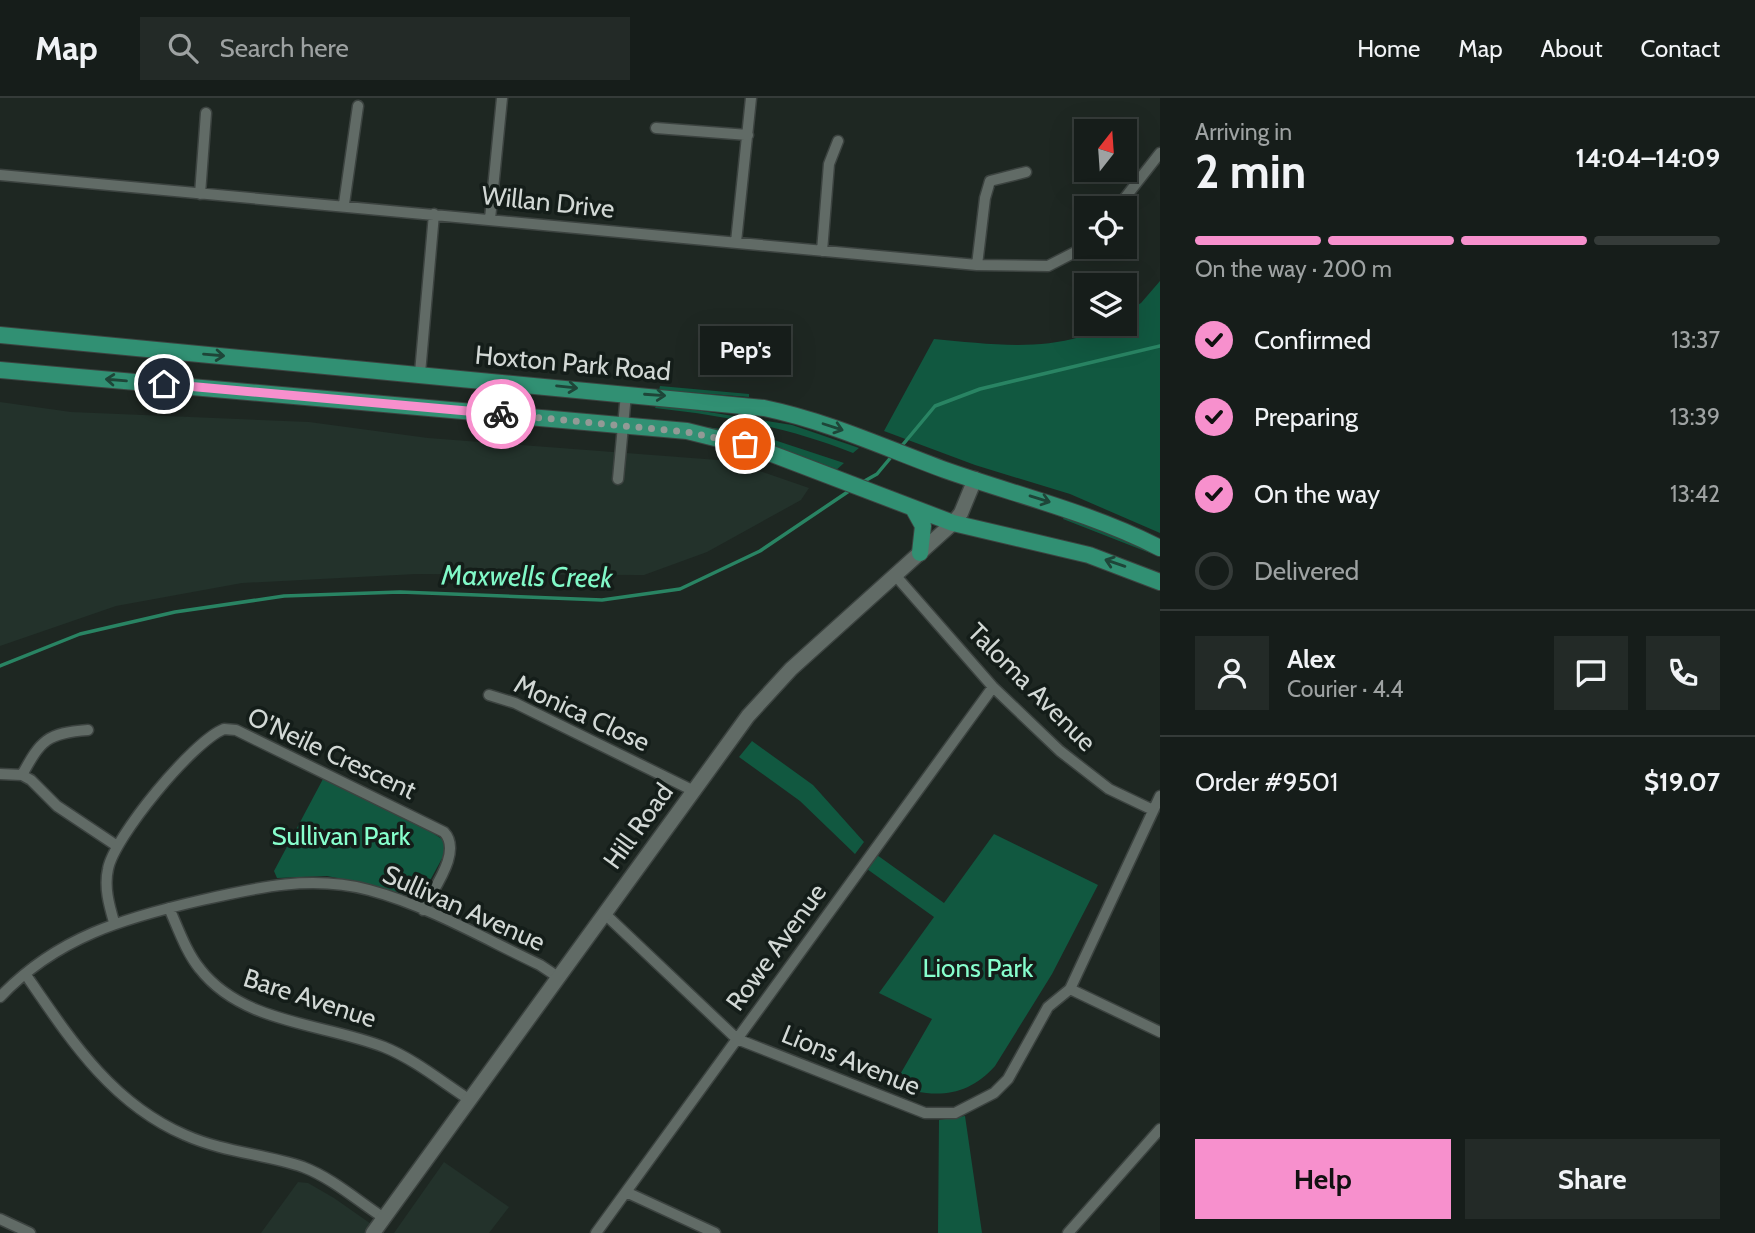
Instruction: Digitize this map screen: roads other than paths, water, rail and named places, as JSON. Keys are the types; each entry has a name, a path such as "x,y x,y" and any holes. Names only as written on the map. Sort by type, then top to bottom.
{"main road":[{"name":"Hoxton Park Road","path":"0,335 420,373 764,408 867,440 975,480 1069,508 1160,548"},
{"path":"0,370 624,425 732,440 953,523 1088,555 1160,582"},
{"name":"Hill Road","path":"373,1233 766,695 953,523 961,513 975,480"},
{"path":"913,508 923,526 920,553"}],"street":[{"path":"489,219 502,98"},
{"path":"736,242 751,98"},
{"path":"344,204 358,106"},
{"path":"200,194 206,113"},
{"path":"656,128 748,135"},
{"path":"822,251 829,164 838,141"},
{"path":"1126,196 1160,153"},
{"path":"978,265 985,198 990,181 1026,172"},
{"name":"Willan Drive","path":"0,174 978,265 1048,266 1074,253"},
{"path":"420,373 434,214"},
{"path":"618,479 626,394"},
{"name":"Taloma Avenue","path":"895,575 993,687 1086,773 1109,789 1153,810"},
{"name":"Rowe Avenue","path":"596,1233 993,687"},
{"name":"Monica Close","path":"489,695 515,703 694,791"},
{"name":"O'Neile Crescent","path":"114,922 107,896 106,877 117,846 181,763 215,733 232,729 444,832 450,839 451,851 423,910"},
{"path":"22,775 38,745 69,732 88,730"},
{"path":"0,774 22,775 57,806 117,846"},
{"name":"Lions Avenue","path":"605,914 737,1038 908,1109 939,1115 970,1107 995,1093 1007,1079 1048,1007 1070,989 1160,796"},
{"name":"Sullivan Avenue","path":"0,997 64,947 114,922 255,887 302,882 369,890 423,910 540,965 558,977"},
{"name":"Bare Avenue","path":"169,908 195,961 211,981 231,998 253,1009 384,1047 470,1100"},
{"path":"26,975 87,1060 122,1096 151,1116 202,1142 310,1170 384,1218"},
{"path":"1070,989 1160,1032"},
{"path":"1068,1233 1160,1129"},
{"path":"626,1192 715,1233"},
{"path":"0,1219 30,1233"}],"waterway":[{"name":"Maxwells Creek","path":"900,448 935,406 980,389 1160,346"},
{"name":"Maxwells Creek","path":"861,483 877,474 892,456"},
{"name":"Maxwells Creek","path":"0,666 80,634 175,612 284,596 400,592 602,600 680,589 760,551 852,489"}],"place":[{"name":"Pep's","path":"745,444"}],"park label":[{"name":"Sullivan Park","path":"341,836"},
{"name":"Lions Park","path":"978,968"}]}
